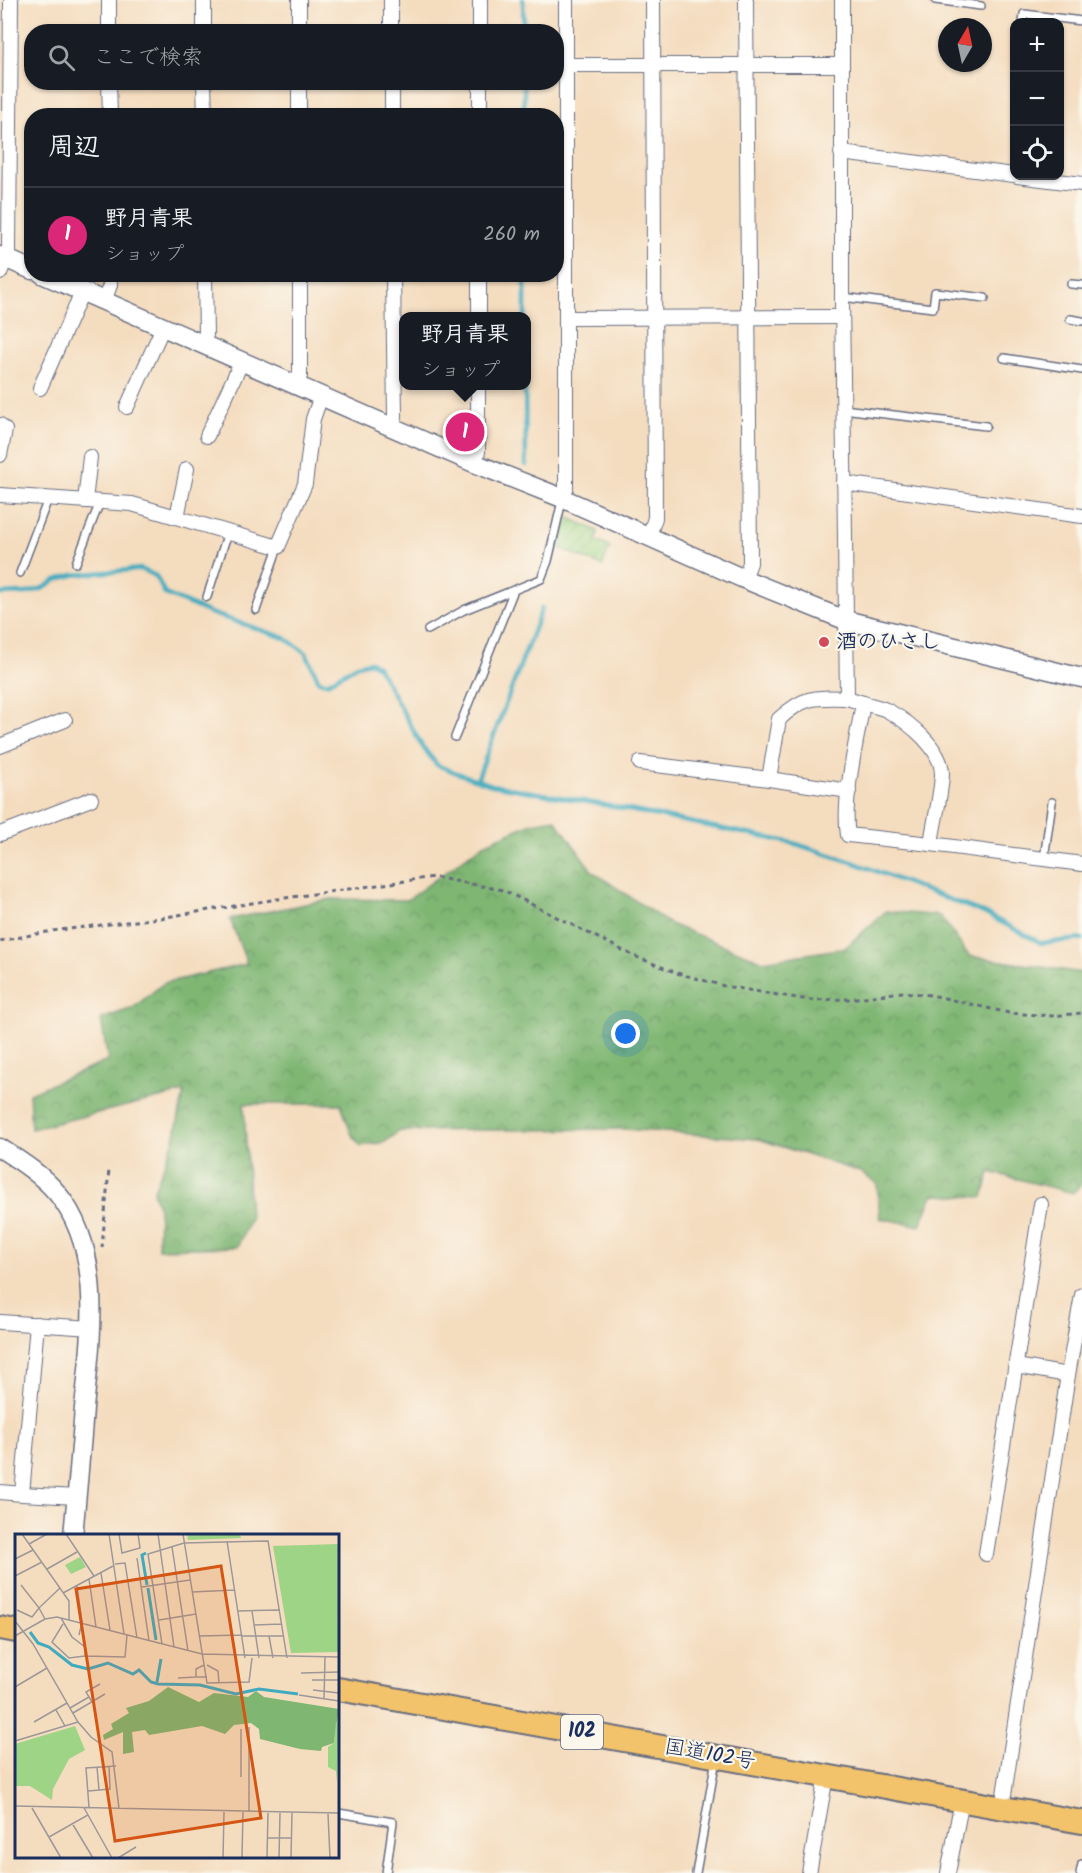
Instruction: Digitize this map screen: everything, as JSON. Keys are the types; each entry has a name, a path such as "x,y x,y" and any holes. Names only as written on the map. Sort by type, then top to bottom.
{"highway":[{"path":"0,1628 15,1631"},
{"name":"国道102号","path":"339,1689 1082,1822"}],"street":[{"path":"10,0 9,249 2,263 24,268"},
{"path":"109,0 109,24"},
{"path":"204,0 204,24"},
{"path":"299,0 299,24"},
{"path":"391,0 391,24"},
{"path":"480,0 480,24"},
{"path":"564,26 566,0"},
{"path":"649,536 655,518 653,0"},
{"path":"744,579 750,563 746,0"},
{"path":"842,0 842,317 847,698"},
{"path":"564,65 841,65"},
{"path":"110,90 110,108"},
{"path":"204,90 205,108"},
{"path":"299,90 299,108"},
{"path":"392,90 392,108"},
{"path":"480,90 480,108"},
{"path":"562,90 562,108"},
{"path":"841,153 1010,174"},
{"path":"1053,180 1082,184"},
{"path":"562,498 566,489 567,318 564,192"},
{"path":"60,282 474,463 562,498 744,579 845,620 1082,678"},
{"path":"104,302 110,282"},
{"path":"202,344 206,335 205,282"},
{"path":"296,385 300,376 300,282"},
{"path":"391,427 395,417 393,282"},
{"path":"479,282 479,312"},
{"path":"40,387 82,292"},
{"path":"567,318 842,317"},
{"path":"127,407 163,327"},
{"path":"207,436 242,361"},
{"path":"474,463 478,452 478,390"},
{"path":"0,495 132,504 278,547 304,484 313,419 321,396"},
{"path":"0,425 5,430 0,455"},
{"path":"85,501 90,457"},
{"path":"177,517 187,469"},
{"path":"844,483 1082,516"},
{"path":"769,779 778,719 799,703 816,697 847,698 888,710 911,725 940,760 942,773 931,844"},
{"path":"863,703 849,791 846,823 848,835 1082,864"},
{"path":"0,746 65,720"},
{"path":"640,763 849,791"},
{"path":"0,834 91,799"},
{"path":"0,1148 45,1181 58,1195 75,1225 87,1258 92,1328 73,1534"},
{"path":"986,1554 1041,1204"},
{"path":"1002,1808 1082,1295"},
{"path":"0,1322 92,1328"},
{"path":"22,1494 37,1324"},
{"path":"1016,1366 1068,1375"},
{"path":"0,1492 76,1497"},
{"path":"808,1873 826,1776"},
{"path":"948,1873 962,1800"}],"lane":[{"path":"935,0 981,6"},
{"path":"1024,18 1024,14 1057,18"},
{"path":"1064,19 1082,21"},
{"path":"1071,284 1082,285"},
{"path":"842,297 933,308 935,292 985,298"},
{"path":"1070,319 1082,321"},
{"path":"1004,358 1082,370"},
{"path":"843,409 986,426"},
{"path":"428,630 464,610 541,579 548,561 562,498"},
{"path":"20,573 48,499"},
{"path":"76,563 100,502"},
{"path":"207,597 228,532"},
{"path":"256,610 278,547"},
{"path":"455,737 514,590"},
{"path":"1044,859 1052,802"},
{"path":"696,1873 716,1756"},
{"path":"339,1813 393,1822 386,1873"},
{"path":"1080,1873 1082,1864"}],"path":[{"path":"0,941 52,931 160,918 434,877 503,890 634,956 676,973 724,986 809,1000 849,999 903,992 931,995 1009,1013 1052,1016 1082,1013"},
{"path":"102,1250 109,1169"}],"green space":[{"path":"567,517 598,531 596,541 610,547 602,566 560,548"},
{"path":"555,819 592,871 670,924 763,961 845,948 886,911 940,916 969,956 1082,973 1082,1183 1073,1193 990,1172 983,1197 933,1195 920,1226 880,1218 877,1184 860,1172 758,1139 623,1129 400,1131 385,1142 361,1146 351,1133 341,1104 244,1104 250,1220 237,1247 158,1249 159,1209 153,1192 174,1140 184,1092 31,1129 29,1093 108,1061 101,1019 133,1008 164,983 247,964 230,919 331,899 407,900 484,844 532,823"}],"waterway":[{"path":"523,0 524,24"},
{"path":"524,90 524,108"},
{"path":"525,282 525,312"},
{"path":"525,390 526,465"},
{"path":"0,594 27,593 73,575 141,569 156,576 165,594 210,613 285,638 306,653 319,681 327,683 357,665 370,662 378,667 422,746 437,765 457,773 492,785 793,843 855,863 984,913 1041,943 1082,939"},
{"path":"477,780 542,608"}],"place":[{"name":"野月青果","path":"465,432"},
{"name":"酒のひさし","path":"824,642"}]}
